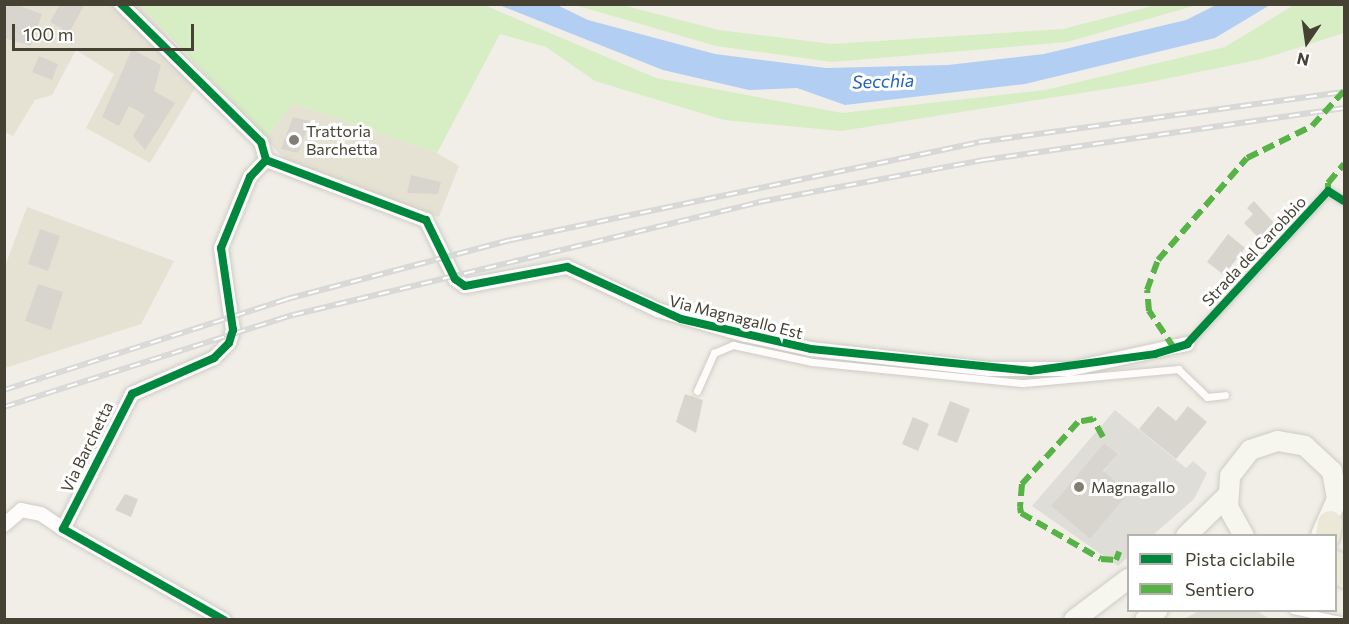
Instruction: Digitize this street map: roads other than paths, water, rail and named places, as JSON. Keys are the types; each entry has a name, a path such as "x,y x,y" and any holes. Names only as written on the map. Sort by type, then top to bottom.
{"main road":[{"path":"1243,534 1227,497 1230,476 1242,458 1278,441 1296,442 1321,456 1335,480 1341,499 1326,531"},
{"path":"1188,534 1227,497"},
{"path":"1074,620 1127,580"}],"street":[{"path":"121,4 261,142 266,160"},
{"name":"Via Magnagallo Est","path":"266,160 426,220 455,279 472,288 567,267 657,310 746,335 811,349 989,369 1070,369 1187,344"},
{"name":"Via Barchetta","path":"63,529 132,394 214,358 229,343 233,330 221,249 250,177 266,160"},
{"path":"4,525 21,510 41,514 63,529 224,620"}],"lane":[{"name":"Strada del Carobbio","path":"1187,344 1328,191 1344,201"},
{"path":"696,391 714,352 733,345 812,362 1024,383 1178,369 1208,397 1225,395"},
{"path":"1302,612 1340,620"}],"water":[{"name":"Secchia","path":"499,5 557,5 588,20 715,54 826,68 948,65 1044,54 1186,20 1216,5 1270,5 1215,38 1025,84 845,105 797,88 749,90 663,70"}],"railway":[{"path":"4,390 287,299 511,240 979,142 1344,92"},
{"path":"4,407 293,315 759,202 984,160 1344,108"}],"place":[{"name":"Trattoria Barchetta","path":"294,140"},
{"name":"Magnagallo","path":"1079,487"}]}
